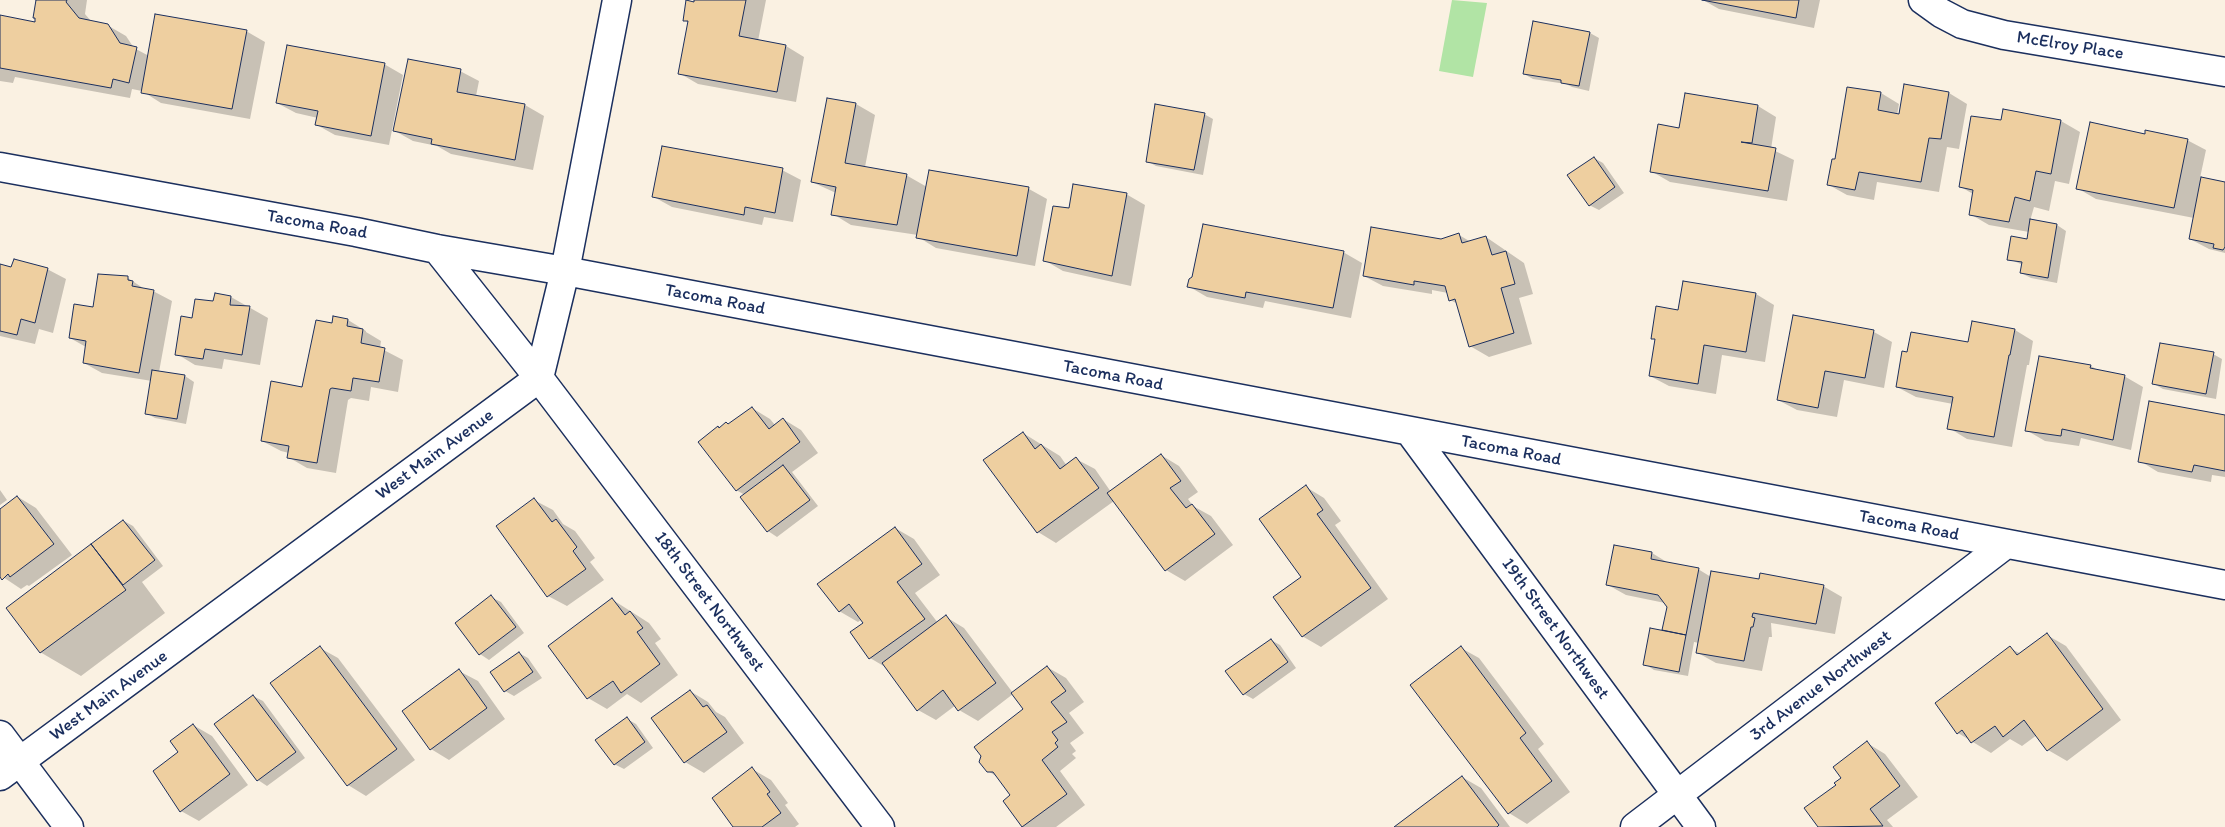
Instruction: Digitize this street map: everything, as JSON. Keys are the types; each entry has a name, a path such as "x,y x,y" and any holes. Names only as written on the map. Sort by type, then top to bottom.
{"street":[{"path":"539,378 565,271 617,0"},
{"name":"McElroy Place","path":"1923,0 1941,13 1962,24 2004,35 2225,72"},
{"name":"Tacoma Road","path":"0,167 437,249 565,271 2225,585"},
{"name":"18th Street Northwest","path":"437,249 539,378 880,827"},
{"name":"West Main Avenue","path":"10,769 539,378"},
{"name":"19th Street Northwest","path":"1410,432 1701,827"},
{"name":"3rd Avenue Northwest","path":"1635,827 2006,544"},
{"path":"0,735 10,769 69,827"}],"green space":[{"path":"1452,0 1487,3 1473,77 1439,71"}],"building":[{"path":"36,0 67,0 66,2 79,18 108,24 120,43 137,47 129,83 113,79 111,88 0,68 0,15 35,22 35,18 33,18"},
{"path":"686,0 694,2 694,0 746,0 739,36 786,45 777,92 678,74 688,21 683,21"},
{"path":"1702,0 1799,0 1796,18"},
{"path":"155,14 247,30 232,109 141,93"},
{"path":"1533,21 1590,32 1579,86 1561,83 1561,80 1523,74"},
{"path":"287,45 385,63 371,136 315,125 318,111 276,103"},
{"path":"408,59 461,69 457,92 525,104 515,160 431,144 432,139 393,131"},
{"path":"1904,84 1949,92 1941,139 1929,138 1921,182 1859,172 1855,190 1827,185 1832,159 1835,159 1847,87 1881,92 1878,110 1899,114"},
{"path":"1685,93 1758,105 1752,143 1741,142 1776,148 1768,191 1650,172 1658,124 1679,128"},
{"path":"827,98 856,103 845,163 907,174 897,225 831,215 836,187 811,182"},
{"path":"1155,104 1205,113 1194,170 1146,162"},
{"path":"2003,109 2061,120 2051,174 2036,171 2030,201 2015,197 2009,222 1969,215 1973,190 1959,187 1971,116 2001,120"},
{"path":"2090,122 2145,134 2145,130 2188,139 2174,208 2076,189"},
{"path":"662,146 783,168 775,213 745,207 744,215 652,197"},
{"path":"1594,157 1615,187 1589,206 1567,175"},
{"path":"929,170 1029,187 1017,256 916,238"},
{"path":"2201,177 2225,182 2225,247 2223,250 2213,248 2214,244 2189,239"},
{"path":"1073,184 1127,193 1112,276 1043,261 1053,206 1069,208"},
{"path":"2030,219 2057,224 2048,278 2020,273 2022,262 2007,260 2011,236 2027,239"},
{"path":"1203,224 1344,251 1333,308 1246,292 1245,298 1187,287 1189,279 1192,277"},
{"path":"1371,227 1441,239 1459,233 1462,243 1486,236 1492,255 1506,251 1515,284 1501,288 1514,333 1469,347 1455,299 1449,301 1445,286 1414,281 1414,285 1363,276"},
{"path":"14,259 48,268 35,323 21,319 17,335 0,331 0,264 11,267"},
{"path":"98,274 128,276 128,280 133,281 132,286 154,290 139,373 83,363 86,341 69,338 74,304 93,307"},
{"path":"1683,281 1756,293 1746,352 1704,345 1698,384 1649,376 1655,339 1651,339 1656,306 1678,310"},
{"path":"215,293 231,296 230,305 250,306 242,355 205,349 203,359 175,355 181,316 192,318 195,299 213,301"},
{"path":"1793,315 1874,330 1865,378 1825,371 1818,408 1777,400"},
{"path":"333,316 348,319 347,326 363,329 361,343 385,348 379,382 353,378 351,391 330,389 317,463 287,458 289,446 261,441 271,381 302,387 316,320 332,323"},
{"path":"1972,321 2015,329 1994,437 1947,429 1953,397 1896,387 1902,351 1907,352 1911,332 1968,342"},
{"path":"2160,343 2214,352 2206,394 2152,384"},
{"path":"2039,356 2091,365 2090,368 2125,375 2113,440 2062,429 2061,436 2025,431"},
{"path":"152,370 185,375 177,419 145,414"},
{"path":"2149,401 2225,415 2225,471 2194,465 2192,472 2138,462"},
{"path":"752,407 769,429 783,418 800,442 736,491 698,442 718,426 719,428 726,422 728,424"},
{"path":"1023,432 1035,449 1041,444 1060,469 1076,457 1099,488 1037,533 983,460"},
{"path":"1161,454 1181,481 1170,488 1186,508 1192,504 1215,534 1165,571 1107,493"},
{"path":"783,465 810,500 767,532 740,497"},
{"path":"1306,485 1323,510 1317,514 1371,588 1302,637 1273,597 1301,577 1259,519"},
{"path":"17,496 54,544 10,577 8,574 2,580 0,577 0,509"},
{"path":"534,498 552,522 556,519 577,547 573,551 586,569 547,597 496,526"},
{"path":"123,520 155,560 123,585 91,544"},
{"path":"895,527 922,564 897,582 925,619 869,659 850,632 863,623 849,604 839,612 817,584"},
{"path":"91,544 126,590 40,653 6,608"},
{"path":"1614,545 1652,552 1651,559 1699,568 1686,635 1662,630 1667,607 1658,595 1606,585"},
{"path":"1711,571 1759,579 1760,573 1824,585 1816,624 1753,613 1752,617 1755,618 1753,627 1751,627 1744,661 1696,653"},
{"path":"491,595 516,627 479,655 455,623"},
{"path":"612,598 625,615 630,611 643,628 637,632 660,664 621,693 613,681 587,699 548,646"},
{"path":"946,615 996,683 958,711 943,690 917,711 882,663"},
{"path":"1650,628 1686,635 1679,672 1643,665"},
{"path":"2047,633 2103,709 2047,751 2024,720 2003,737 1995,726 1971,743 1962,730 1957,734 1935,703 2010,646 2017,655"},
{"path":"1271,639 1288,662 1243,695 1225,671"},
{"path":"320,646 397,749 347,786 270,683"},
{"path":"1461,646 1526,733 1520,738 1552,781 1508,814 1410,685"},
{"path":"519,652 533,672 504,692 490,672"},
{"path":"1047,666 1066,691 1051,702 1067,722 1052,732 1058,740 1055,743 1058,747 1042,760 1067,794 1022,827 1003,801 1010,795 993,772 987,772 979,762 981,756 974,747 1023,709 1011,693"},
{"path":"459,669 487,708 430,750 402,711"},
{"path":"690,690 703,707 707,705 727,732 684,763 651,718"},
{"path":"253,695 296,752 257,781 214,724"},
{"path":"627,717 645,742 614,765 595,740"},
{"path":"193,724 230,774 180,812 153,771 178,752 170,741"},
{"path":"1867,741 1900,786 1870,809 1883,826 1818,827 1804,808 1836,785 1834,783 1841,778 1833,767"},
{"path":"752,767 770,792 767,794 781,813 762,827 733,827 712,798"},
{"path":"1462,776 1499,825 1497,827 1394,827"}]}
